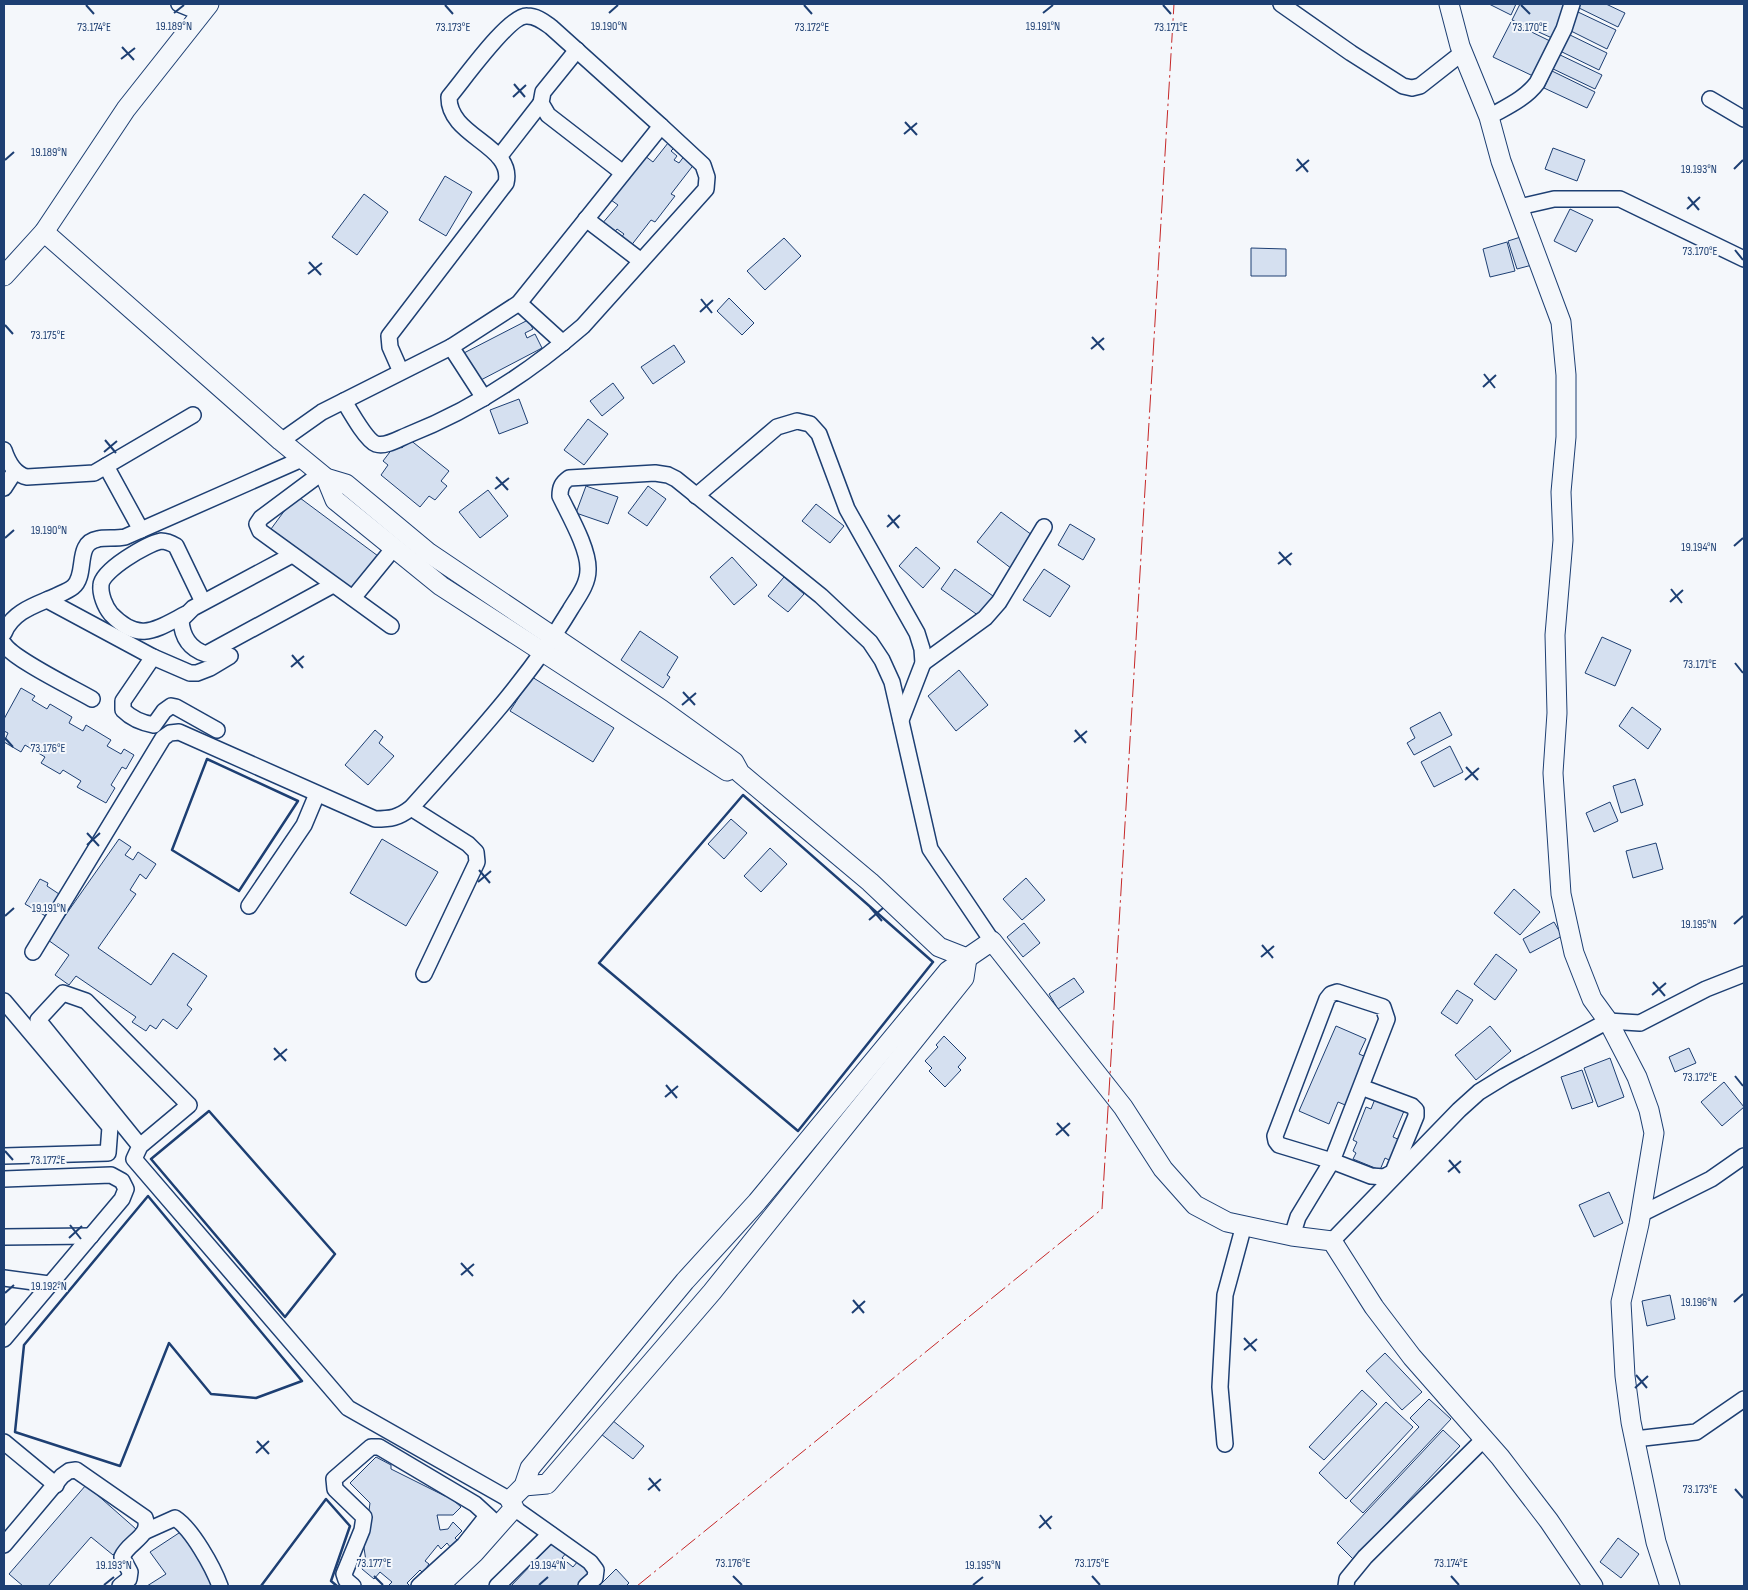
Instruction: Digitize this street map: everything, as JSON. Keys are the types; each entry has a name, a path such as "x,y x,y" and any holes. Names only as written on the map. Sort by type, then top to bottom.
{"street":[{"path":"4,276 44,232 126,109 205,8 179,4"},
{"path":"1281,4 1351,53 1403,86 1412,88 1420,86 1462,53"},
{"path":"1449,4 1462,53 1489,117 1501,161 1561,322 1566,375 1566,437 1562,492 1563,540 1555,635 1557,713 1553,772 1561,894 1574,953 1592,999 1608,1020 1637,1077 1649,1110 1654,1133 1640,1214 1621,1302 1625,1376 1634,1438 1656,1542 1670,1586"},
{"path":"1489,117 1525,97 1537,83 1564,29 1572,4"},
{"path":"344,401 364,432 374,443 384,445 439,423 501,389 583,326 706,188 707,178 703,165 577,50 539,18 525,15 501,32 449,97 449,105 453,116 464,128 506,164 509,174 506,182 389,336 390,347 401,372"},
{"path":"499,157 541,103 543,92 577,50"},
{"path":"1710,99 1744,119"},
{"path":"541,103 548,115 623,173"},
{"path":"281,441 322,412 451,347 519,303 661,126"},
{"path":"1519,207 1554,199 1620,199 1744,259"},
{"path":"586,219 641,261"},
{"path":"44,232 302,459 323,476 346,484 429,553 548,645"},
{"path":"519,303 563,343"},
{"path":"451,347 484,398"},
{"path":"4,450 7,458 20,475 94,474 193,415"},
{"path":"696,496 777,427 797,421 810,424 819,434 847,509 917,633 922,649 923,664 901,720"},
{"path":"4,633 10,613 26,609 71,589 78,583 82,574 84,549 90,542 97,538 125,537 302,459"},
{"path":"106,466 141,530"},
{"path":"4,488 16,472"},
{"path":"33,952 164,738 170,734 179,732 375,820 400,816 410,808 495,714 548,645 585,584 588,571 588,556 560,496 560,488 563,483 569,478 655,473 668,475 821,596 870,642 882,660 892,682 930,849 992,941 1123,1107 1162,1169 1195,1205 1227,1222 1292,1236 1332,1241 1380,1314 1412,1357 1500,1457 1548,1521 1593,1586"},
{"path":"323,476 335,500 393,549 441,586 548,645 657,717 734,762 740,773 870,882 939,947 967,958"},
{"path":"323,476 261,518 257,524 260,531 391,626"},
{"path":"923,664 985,618 999,602 1044,527"},
{"path":"186,614 157,629 139,632 132,630 107,610 101,585 106,574 116,565 151,545 162,541 170,542 176,546 203,602"},
{"path":"353,598 393,549"},
{"path":"292,555 203,602 186,614 181,620 182,629 190,645 197,651 206,654 333,585"},
{"path":"441,586 454,571"},
{"path":"46,600 152,657 190,673 210,668 230,656"},
{"path":"4,644 7,649 92,699"},
{"path":"152,657 124,701 123,710 129,716 146,724 154,725 164,711 171,706 176,707 217,730"},
{"path":"249,906 304,825 317,794"},
{"path":"410,808 468,844 476,852 477,862 424,974"},
{"path":"419,1586 512,1504 524,1486 530,1468 685,1281 757,1202 948,971 992,941"},
{"path":"524,1486 547,1484 712,1292 964,978 967,958"},
{"path":"1332,1241 1459,1110 1480,1092 1505,1076 1608,1020 1640,1023 1706,989 1744,974"},
{"path":"1292,1236 1298,1217 1332,1161 1387,1019 1383,1007 1337,992 1331,994 1327,999 1275,1136 1276,1141 1279,1144 1332,1161 1371,1176 1384,1177 1393,1172 1416,1116 1416,1110 1412,1106 1361,1087"},
{"path":"140,1146 38,1020 63,993 86,1001 189,1105 140,1146 134,1159 348,1408 512,1504 593,1565 596,1570 595,1578 586,1586"},
{"path":"4,1001 110,1127 108,1153 4,1156"},
{"path":"1640,1214 1711,1179 1744,1156"},
{"path":"4,1179 112,1175 122,1181 126,1189 122,1199 4,1339"},
{"path":"1225,1444 1220,1387 1225,1295 1244,1225"},
{"path":"4,1237 91,1236"},
{"path":"4,1278 49,1284"},
{"path":"1634,1438 1696,1432 1744,1399"},
{"path":"1346,1586 1347,1579 1365,1556 1484,1439"},
{"path":"4,1442 56,1485"},
{"path":"353,1586 346,1580 344,1574 362,1530 364,1517 335,1489 334,1479 372,1448 378,1447 475,1504 493,1520"},
{"path":"4,1545 68,1471 76,1470 145,1518 148,1524 146,1531"},
{"path":"120,1586 129,1579 130,1572 122,1557 124,1551 146,1531 175,1518 184,1524 213,1568 220,1586"},
{"path":"439,1586 474,1552 493,1520"},
{"path":"497,1586 550,1534"}],"building":[{"path":"1489,4 1516,4 1511,15"},
{"path":"1520,4 1568,4 1552,38 1512,20"},
{"path":"1579,4 1606,4 1625,13 1618,27 1577,7"},
{"path":"1578,12 1616,30 1607,49 1569,30"},
{"path":"1511,22 1550,41 1533,76 1493,57"},
{"path":"1568,34 1607,53 1599,70 1560,51"},
{"path":"1556,53 1602,75 1595,89 1549,67"},
{"path":"1552,71 1595,92 1587,108 1544,88"},
{"path":"668,143 674,148 671,151 677,156 674,160 679,163 685,155 695,163 671,194 675,196 655,222 651,220 630,247 620,239 624,234 617,229 613,234 601,225 618,205 611,200 645,156 653,162"},
{"path":"1553,148 1585,160 1577,181 1545,169"},
{"path":"445,176 472,192 446,236 419,220"},
{"path":"364,194 388,212 357,255 332,237"},
{"path":"1570,209 1593,220 1576,252 1554,241"},
{"path":"1527,235 1536,264 1517,269 1508,241"},
{"path":"784,238 801,256 765,290 747,271"},
{"path":"1507,242 1515,271 1490,277 1483,249"},
{"path":"1251,248 1286,249 1286,276 1251,276"},
{"path":"729,298 754,323 742,335 717,311"},
{"path":"528,320 533,329 525,333 527,338 535,334 542,348 479,381 462,354"},
{"path":"674,345 685,362 653,384 641,367"},
{"path":"613,383 624,398 602,416 590,401"},
{"path":"519,399 528,423 499,434 490,410"},
{"path":"588,419 608,434 584,465 564,450"},
{"path":"409,439 449,471 441,481 447,486 435,500 429,496 420,507 381,475 388,465 383,461 396,444 402,448"},
{"path":"586,486 618,497 608,524 576,513"},
{"path":"648,486 666,499 647,526 628,513"},
{"path":"488,490 508,516 480,538 459,512"},
{"path":"296,495 378,556 353,589 271,529"},
{"path":"816,504 844,526 830,543 802,521"},
{"path":"1001,512 1036,538 1012,569 977,542"},
{"path":"1070,524 1095,539 1083,560 1058,545"},
{"path":"916,547 940,568 923,588 899,566"},
{"path":"732,557 757,585 734,605 710,577"},
{"path":"955,569 993,596 979,616 941,589"},
{"path":"1044,569 1070,586 1050,617 1023,600"},
{"path":"784,577 804,594 788,612 768,596"},
{"path":"640,631 678,657 667,675 670,677 663,688 621,660"},
{"path":"1602,637 1631,650 1615,686 1585,673"},
{"path":"959,670 988,705 956,731 928,696"},
{"path":"532,677 614,728 593,762 510,711"},
{"path":"21,688 35,696 32,700 47,709 50,704 72,717 69,723 83,731 86,725 111,740 107,746 121,754 124,749 134,755 126,769 122,767 111,785 115,788 106,803 77,787 81,781 63,770 60,774 41,763 45,757 25,745 21,752 4,742 8,733 4,731 4,719"},
{"path":"1632,707 1661,729 1648,749 1619,726"},
{"path":"1440,712 1452,735 1414,755 1407,743 1415,738 1410,728"},
{"path":"375,730 383,737 379,743 394,756 368,785 345,765"},
{"path":"1450,746 1463,772 1434,787 1421,762"},
{"path":"1635,779 1643,805 1621,813 1613,786"},
{"path":"1610,802 1618,821 1594,832 1586,813"},
{"path":"731,819 747,833 724,859 708,844"},
{"path":"119,839 131,847 125,855 133,860 138,852 156,864 146,879 140,874 130,890 136,894 98,948 151,985 173,953 207,976 187,1005 192,1009 177,1029 163,1019 156,1029 150,1025 146,1031 132,1022 136,1017 76,976 69,985 55,975 69,955 48,940"},
{"path":"382,839 438,872 406,926 350,893"},
{"path":"1656,843 1663,869 1633,878 1626,851"},
{"path":"770,848 787,864 761,892 744,876"},
{"path":"1026,878 1045,900 1022,920 1003,899"},
{"path":"40,879 48,883 47,886 62,896 49,918 25,904"},
{"path":"1514,889 1540,912 1520,935 1494,913"},
{"path":"1554,922 1562,936 1530,953 1523,939"},
{"path":"1024,923 1040,943 1023,957 1007,937"},
{"path":"1496,954 1517,970 1495,1000 1474,984"},
{"path":"1074,978 1084,992 1058,1009 1049,994"},
{"path":"1457,990 1473,1000 1457,1024 1441,1013"},
{"path":"1336,1026 1366,1039 1359,1054 1371,1059 1350,1107 1338,1102 1329,1124 1299,1111"},
{"path":"1490,1026 1511,1051 1476,1080 1455,1055"},
{"path":"944,1036 966,1058 958,1067 961,1070 945,1087 929,1071 932,1068 925,1061 938,1047 936,1045"},
{"path":"1689,1048 1696,1063 1675,1072 1669,1057"},
{"path":"1610,1058 1624,1097 1598,1107 1584,1068"},
{"path":"1582,1070 1593,1102 1572,1109 1561,1077"},
{"path":"1724,1082 1744,1107 1722,1126 1701,1102"},
{"path":"1375,1099 1404,1111 1393,1137 1400,1140 1391,1161 1385,1158 1380,1170 1353,1159 1356,1153 1353,1151 1357,1142 1353,1140 1366,1107 1371,1109"},
{"path":"1609,1192 1623,1223 1594,1237 1579,1205"},
{"path":"1670,1295 1675,1319 1647,1326 1642,1301"},
{"path":"1385,1353 1422,1392 1402,1410 1366,1371"},
{"path":"1362,1390 1377,1404 1324,1460 1309,1447"},
{"path":"1429,1399 1451,1419 1363,1513 1350,1501 1419,1427 1410,1418"},
{"path":"1386,1402 1413,1427 1346,1499 1319,1473"},
{"path":"612,1420 644,1446 633,1459 601,1434"},
{"path":"1443,1430 1460,1446 1353,1559 1337,1543"},
{"path":"376,1457 391,1465 391,1469 445,1496 448,1491 456,1498 453,1500 461,1507 453,1515 437,1515 440,1530 448,1529 453,1522 462,1531 455,1538 459,1542 451,1548 447,1543 441,1549 438,1545 425,1561 429,1564 423,1573 420,1570 407,1583 410,1586 388,1586 392,1582 380,1572 374,1579 362,1569 366,1561 364,1548 370,1503 350,1483"},
{"path":"86,1485 136,1529 113,1555 91,1537 48,1586 23,1586 9,1574"},
{"path":"182,1531 215,1583 210,1586 147,1586 166,1574 150,1552"},
{"path":"1618,1538 1639,1554 1621,1578 1600,1562"},
{"path":"554,1541 567,1552 562,1558 573,1567 578,1561 591,1571 580,1586 511,1586"},
{"path":"616,1569 629,1583 626,1586 599,1586"}],"wall":[{"path":"207,759 298,801 239,891 172,850 207,759"},
{"path":"743,795 933,962 798,1131 599,963 743,795"},
{"path":"209,1111 335,1254 285,1317 151,1159 209,1111"},
{"path":"148,1196 302,1381 256,1398 211,1394 169,1343 120,1466 15,1432 24,1345 148,1196"},
{"path":"261,1586 326,1499 350,1526 331,1581 337,1586"}],"power":[{"path":"637,1586 1102,1209 1174,4"}]}
